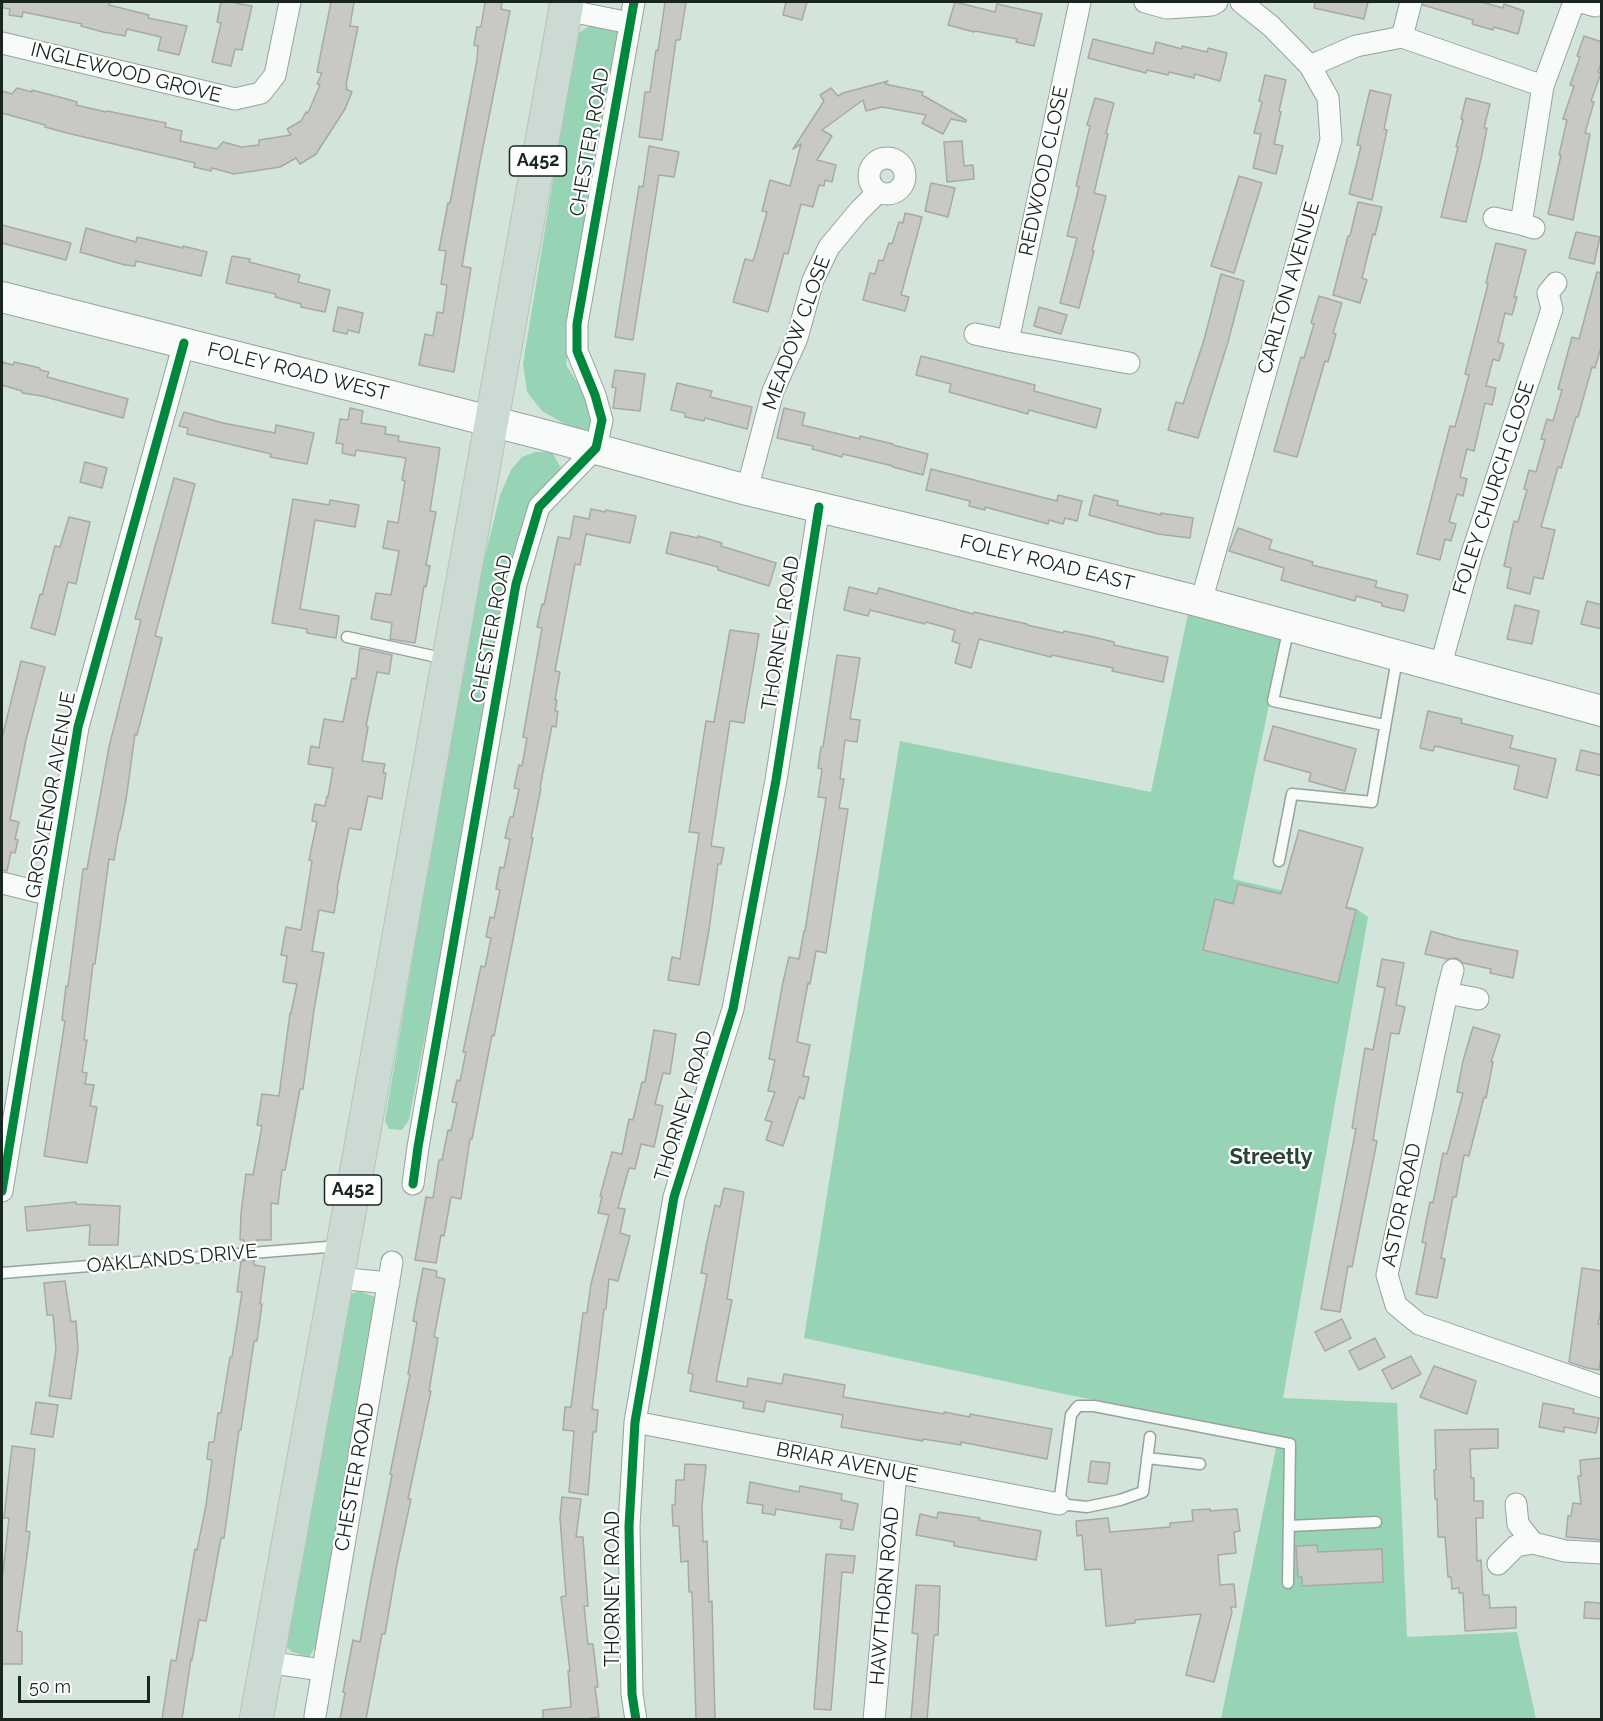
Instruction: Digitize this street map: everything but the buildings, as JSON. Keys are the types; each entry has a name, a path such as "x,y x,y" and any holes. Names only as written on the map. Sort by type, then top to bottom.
{"highway":[{"name":"CHESTER ROAD","path":"256,1719 566,6"}],"main road":[{"name":"FOLEY ROAD WEST","path":"2,297 490,421"},
{"name":"FOLEY ROAD EAST","path":"490,421 747,489 1201,602 1602,711"}],"street":[{"name":"INGLEWOOD GROVE","path":"2,43 235,99 261,93 275,75 290,2"},
{"name":"CHESTER ROAD","path":"413,1184 408,1145 516,584 539,507 596,448 602,420 595,395 576,351 576,324 634,2"},
{"name":"REDWOOD CLOSE","path":"1008,341 1080,2"},
{"path":"1145,2 1167,8 1212,5 1217,2"},
{"name":"CARLTON AVENUE","path":"1201,602 1331,140 1328,98 1310,66 1271,26 1240,2"},
{"path":"1402,37 1411,2"},
{"path":"1494,218 1527,226 1543,86 1584,3"},
{"name":"CHESTER ROAD","path":"566,6 630,23"},
{"path":"1310,66 1356,46 1402,37 1543,86"},
{"name":"MEADOW CLOSE","path":"747,489 773,391 797,338 813,280 829,247 877,193"},
{"name":"FOLEY CHURCH CLOSE","path":"1440,668 1471,556 1559,308 1548,292 1556,283"},
{"path":"975,334 1008,341 1110,350 1129,363"},
{"name":"GROSVENOR AVENUE","path":"2,1191 78,727 184,343"},
{"name":"THORNEY ROAD","path":"636,1719 632,1695 628,1526 635,1422 674,1197 733,1009 776,780 819,507"},
{"path":"2,883 51,895"},
{"name":"ASTOR ROAD","path":"1453,970 1387,1275 1396,1305 1419,1324 1602,1387"},
{"path":"1447,993 1478,999"},
{"name":"CHESTER ROAD","path":"315,1716 392,1262"},
{"path":"337,1278 389,1283"},
{"name":"BRIAR AVENUE","path":"635,1422 1059,1504"},
{"name":"HAWTHORN ROAD","path":"873,1719 896,1472"},
{"path":"1516,1504 1518,1524 1533,1543"},
{"path":"1498,1564 1516,1546 1533,1543 1565,1551 1602,1553"},
{"path":"266,1662 322,1670"}],"lane":[{"path":"1289,626 1273,701 1384,725"},
{"path":"347,636 449,660"},
{"path":"1279,861 1292,794 1372,801 1397,655"},
{"name":"OAKLANDS DRIVE","path":"2,1273 342,1246"},
{"path":"1150,1437 1143,1492 1087,1508 1059,1504 1071,1415 1077,1406 1094,1406 1290,1444 1288,1583"},
{"path":"1147,1458 1200,1464"},
{"path":"1289,1526 1376,1522"}],"green space":[{"path":"589,26 617,32 566,365 585,394 596,419 590,430 570,427 542,411 527,392 523,364 577,34"},
{"path":"535,452 552,452 561,468 528,507 409,1120 402,1130 389,1129 385,1121 470,618 500,495 511,470 522,457"},
{"path":"1190,604 1285,627 1233,879 1355,908 1368,917 1283,1398 1397,1403 1407,1637 1517,1632 1536,1719 1221,1719 1277,1435 1064,1394 804,1338 900,741 1151,792"},
{"path":"360,1291 377,1298 318,1643 309,1657 292,1652 287,1647 294,1596 346,1303 353,1293"}],"cycle path":[{"path":"413,1184 516,584 539,507 596,448 602,420 595,395 577,351 577,324 634,2"},
{"path":"2,1191 78,727 184,343"},
{"path":"636,1720 632,1694 629,1526 635,1422 674,1197 733,1009 776,780 819,507"}],"district":[{"name":"Streetly","path":"1271,1157"}]}
